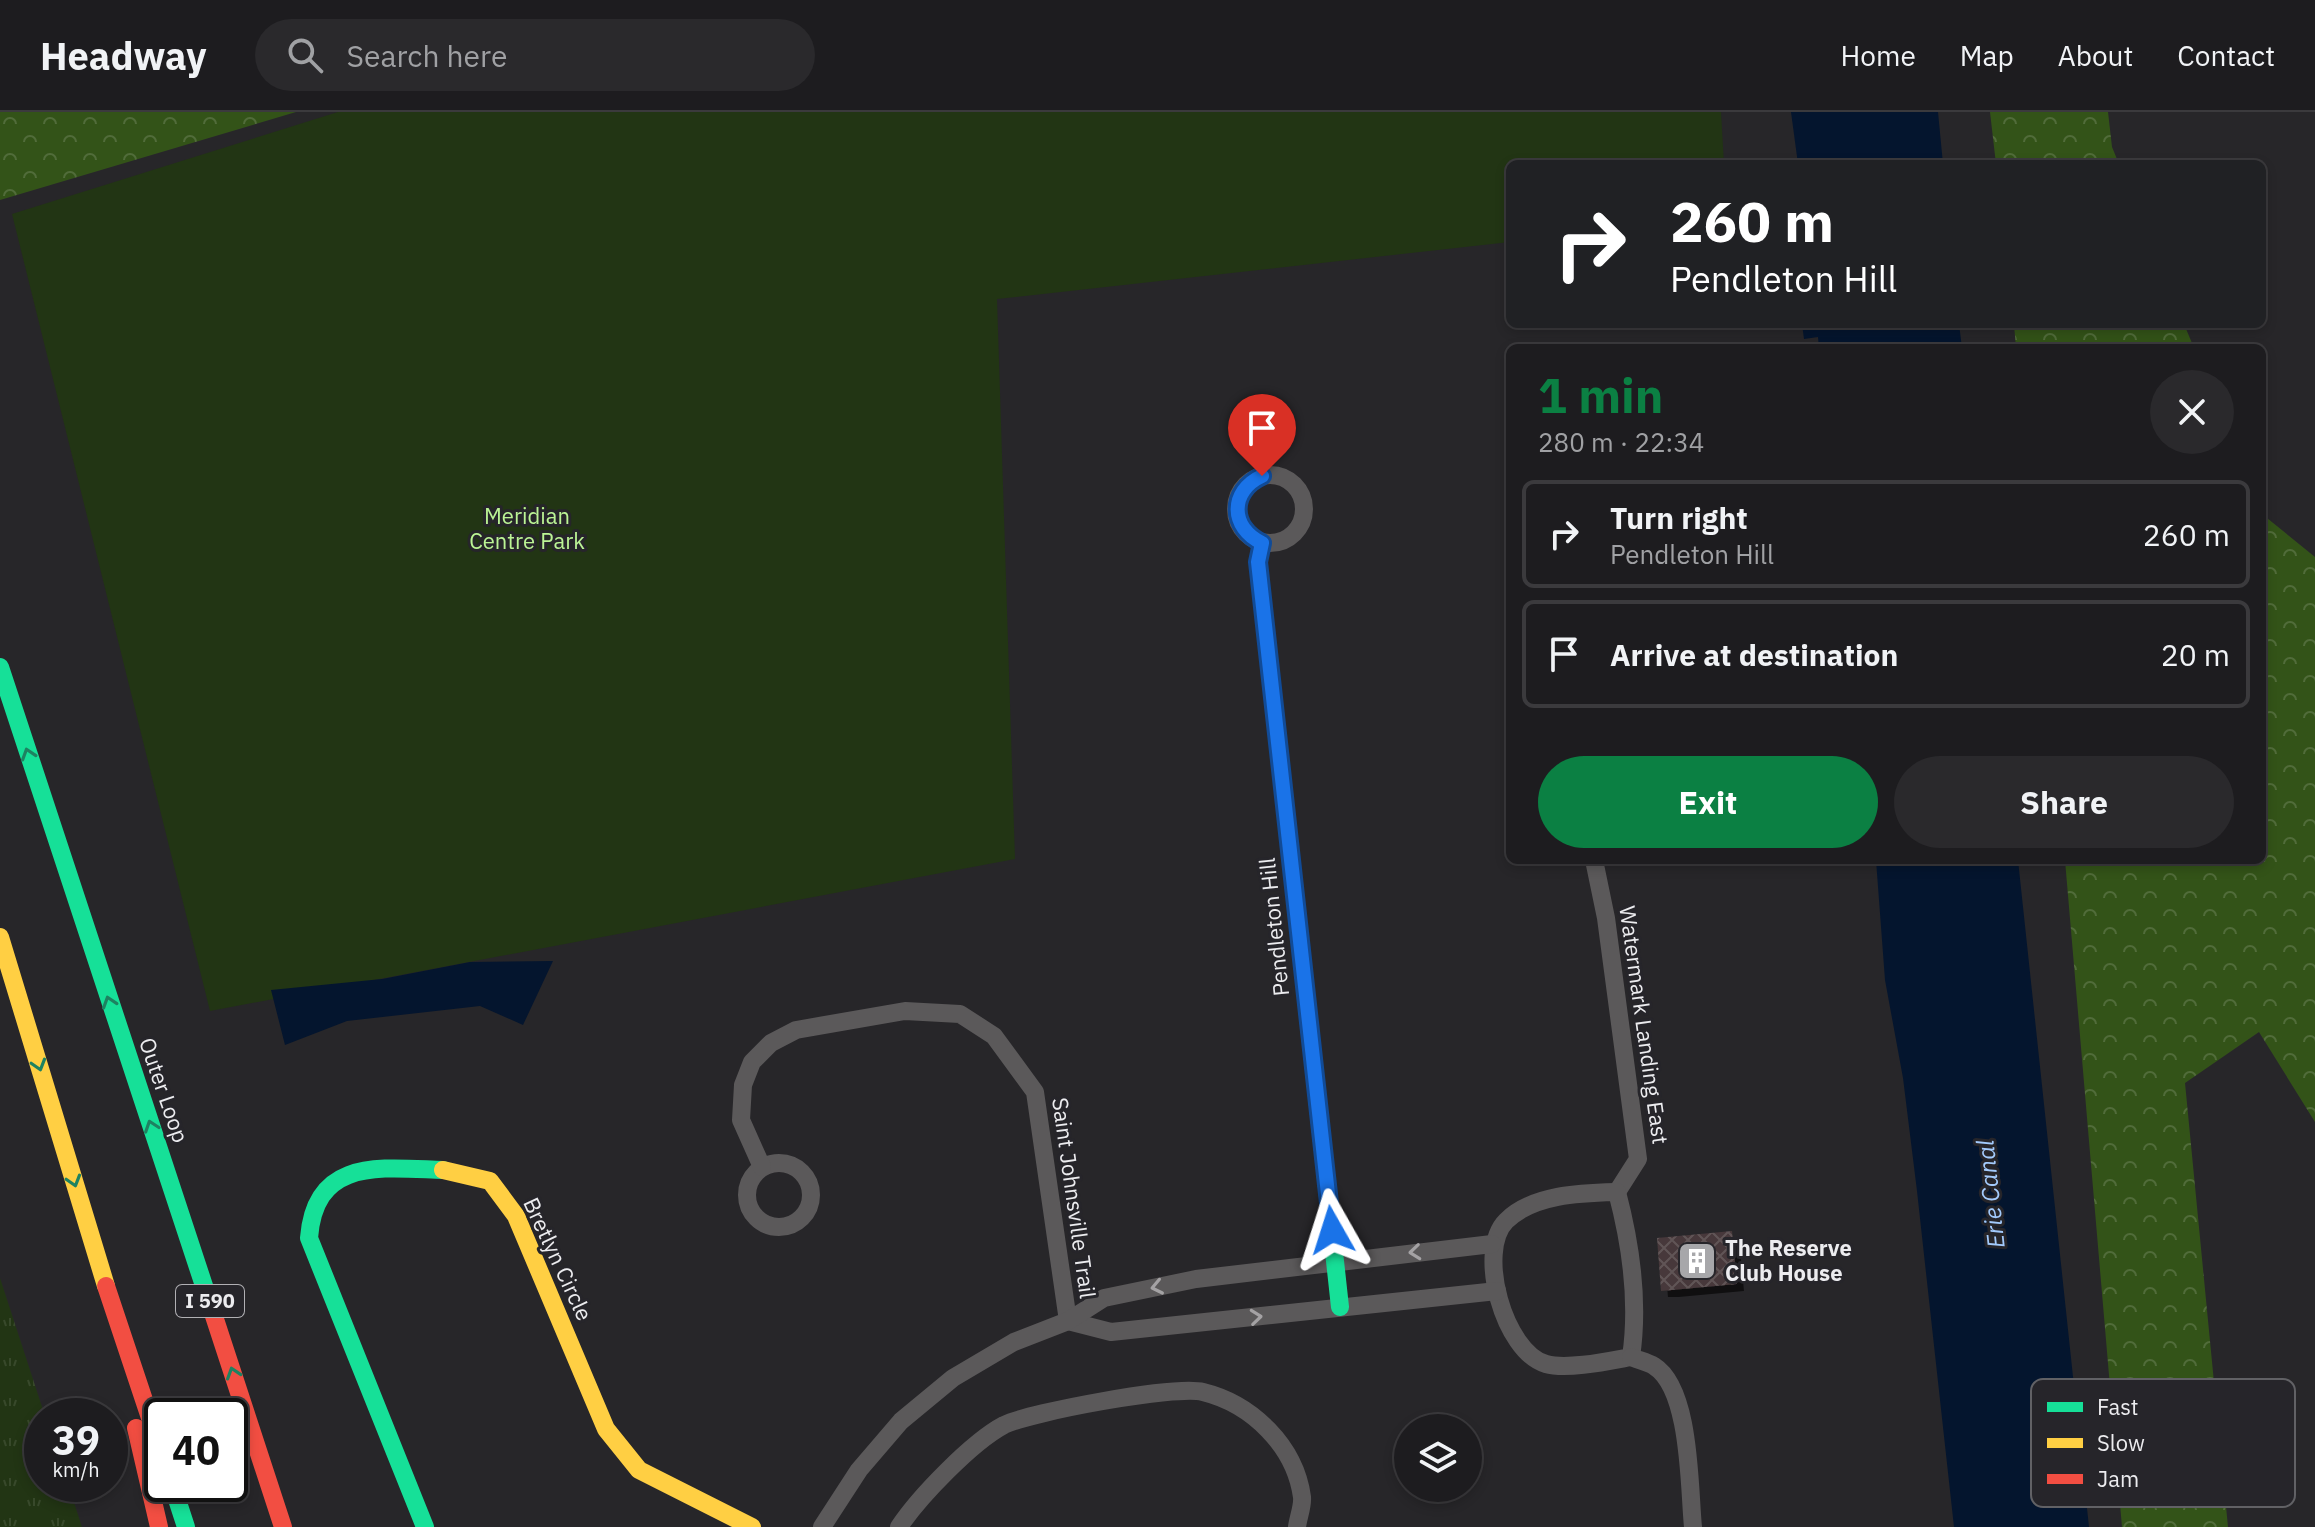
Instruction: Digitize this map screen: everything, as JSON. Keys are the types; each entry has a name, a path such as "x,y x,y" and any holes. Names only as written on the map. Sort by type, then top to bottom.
{"main road":[{"name":"Pendleton Hill","path":"1262,543 1258,562 1340,1307"},
{"name":"Outer Loop","path":"0,667 283,1527"},
{"path":"0,937 96,1256 144,1400"},
{"name":"Bretlyn Circle","path":"425,1527 309,1238 311,1210 328,1186 364,1168 451,1170 490,1181 516,1216 606,1429 639,1470 748,1526"},
{"path":"96,1256 159,1527"},
{"path":"178,1502 186,1527"}],"street":[{"name":"Watermark Landing East","path":"1595,864 1606,918 1638,1159 1617,1192"},
{"name":"Saint Johnsville Trail","path":"762,1167 741,1120 743,1085 752,1062 771,1043 796,1030 905,1011 960,1014 994,1036 1035,1092 1068,1321"},
{"path":"1631,1357 1635,1331 1628,1235 1617,1192 1575,1193 1548,1200 1506,1221 1492,1244 1497,1291 1509,1328 1526,1352 1546,1364 1596,1363 1631,1357 1656,1367 1671,1386 1684,1430 1693,1527"},
{"path":"822,1527 859,1470 901,1421 953,1378 1014,1342 1068,1321 1104,1298 1196,1279 1492,1244"},
{"path":"1068,1321 1111,1332 1497,1291"},
{"path":"899,1527 914,1505 1003,1426 1052,1410 1200,1391 1241,1407 1282,1444 1302,1498 1297,1527"}],"green space":[{"path":"0,112 296,112 0,200"},
{"name":"Meridian Centre Park","path":"338,112 1721,112 1724,160 1506,160 1506,242 997,299 1015,859 210,1011 12,214"},
{"path":"1990,112 2108,112 2112,147 2117,160 1996,160"},
{"path":"2014,328 2186,328 2192,344 2016,344"},
{"path":"2266,517 2315,557 2315,1122 2259,1032 2185,1083 2214,1379 2109,1379 2065,864 2266,864"},
{"path":"0,1278 39,1398 24,1398 24,1502 74,1502 82,1527 0,1527"},
{"path":"2120,1507 2226,1507 2228,1527 2122,1527"}],"water":[{"path":"1791,112 1938,112 1943,160 1797,160"},
{"path":"1803,328 1960,328 1962,344 1819,344 1818,337 1804,339"},
{"name":"Erie Canal","path":"1876,864 2018,864 2073,1379 2031,1379 2031,1507 2087,1507 2089,1527 1954,1527 1903,1078 1885,980"},
{"path":"553,961 523,1025 480,1006 347,1021 285,1045 271,990 382,979 470,962"}],"building":[{"name":"The Reserve Club House","path":"1732,1231 1737,1284 1661,1291 1657,1238"}],"traffic: fast":[{"path":"0,667 212,1310"},
{"path":"1324,1160 1340,1307"},
{"path":"425,1527 309,1238 314,1212 324,1193 338,1180 375,1169 443,1170"},
{"path":"178,1502 186,1527"}],"traffic: slow":[{"path":"1262,543 1258,562 1324,1160"},
{"path":"0,937 106,1286"},
{"path":"443,1170 490,1181 516,1216 606,1429 639,1470 752,1527"}],"traffic: jam":[{"path":"106,1286 144,1400"},
{"path":"212,1310 283,1527"},
{"path":"136,1428 159,1527"}],"place":[{"name":"The Reserve Club House","path":"1697,1261"}],"route":[{"path":"1262,476 1243,489 1236,510 1244,530 1262,543 1258,562 1332,1230"}]}
